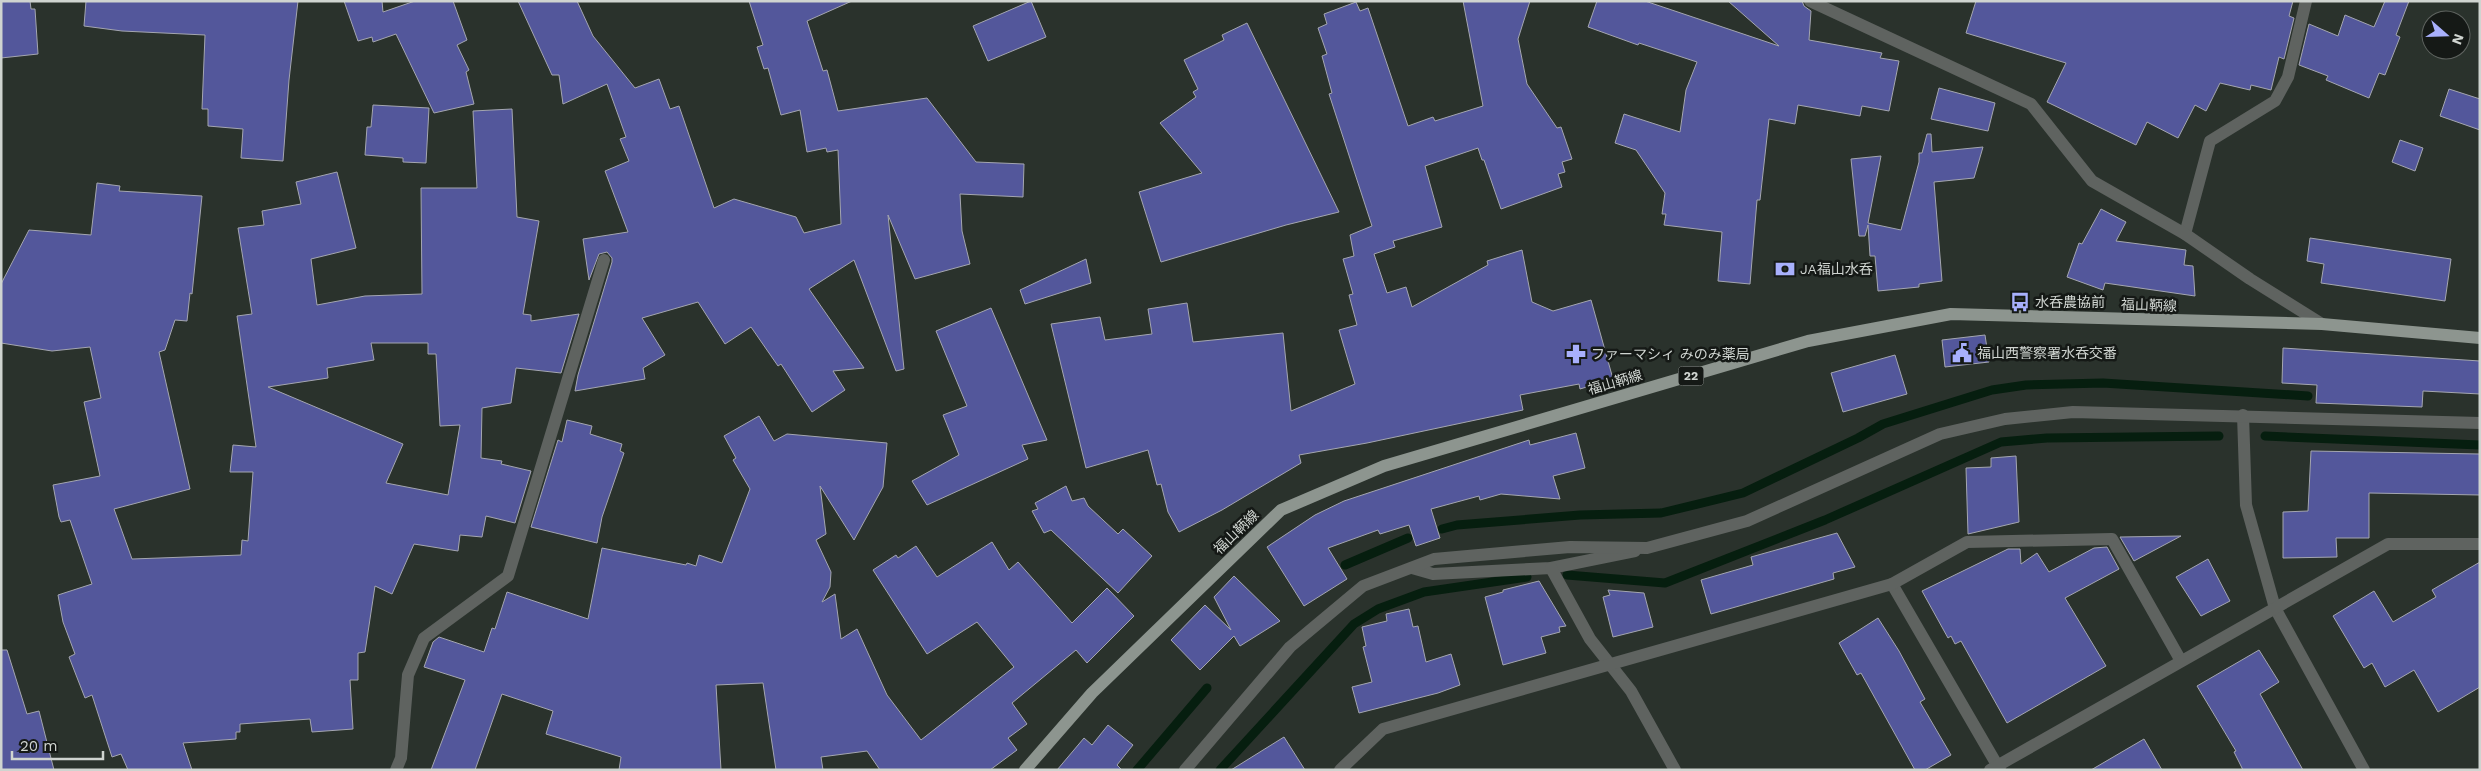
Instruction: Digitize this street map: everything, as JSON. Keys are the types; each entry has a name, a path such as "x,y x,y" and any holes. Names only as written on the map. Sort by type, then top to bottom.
{"main road":[{"name":"福山鞆線","path":"1025,770 1092,693 1281,510 1384,466 1808,341 1950,314 2322,324 2480,338"}],"street":[{"path":"1810,1 2031,104 2092,181 2186,234 2250,279 2322,324"},
{"path":"2186,234 2210,141 2275,101 2288,77 2306,1"},
{"path":"396,770 401,758 408,675 424,638 508,576 604,260"},
{"path":"1412,568 1432,574 1551,568 1648,548 1747,521 1940,434 2006,419 2072,412 2243,415 2480,424"},
{"path":"2243,415 2246,505 2275,608 2364,770"},
{"path":"1344,768 1382,729 1892,584 1967,542 2112,540 2181,661"},
{"path":"1892,584 1996,768 2388,544 2480,544"},
{"path":"1185,770 1290,647 1362,586 1434,559 1570,547 1648,548"},
{"path":"1551,568 1590,639 1631,690 1675,770"}],"building":[{"path":"1,1 30,1 31,9 35,9 38,54 1,58"},
{"path":"86,1 298,1 289,80 283,161 241,158 243,129 208,126 208,109 202,109 205,35 122,31 84,26"},
{"path":"344,1 382,1 383,12 415,1 453,1 467,40 457,45 469,70 466,72 474,104 434,113 396,34 373,42 372,37 358,41"},
{"path":"518,1 577,1 593,36 635,88 659,79 670,109 679,106 714,208 734,199 796,217 804,233 841,224 838,150 827,152 826,148 807,152 800,110 781,115 768,68 764,69 757,47 763,45 749,1 852,1 807,21 823,71 827,70 838,111 927,98 976,162 1024,164 1023,197 960,194 962,231 970,264 915,279 888,215 904,369 896,371 854,260 809,289 864,368 833,371 845,390 812,412 781,364 778,366 751,327 725,344 698,302 642,318 665,355 643,368 645,379 575,391 578,375 612,262 612,258 607,252 599,254 589,280 583,239 628,232 605,171 629,161 620,139 626,137 607,84 563,104 559,75 552,75"},
{"path":"1031,1 1046,37 988,61 973,26"},
{"path":"1463,1 1530,1 1518,39 1527,84 1557,128 1561,127 1572,159 1562,162 1565,172 1558,174 1562,187 1501,209 1478,148 1425,166 1442,227 1393,241 1395,247 1374,254 1387,293 1406,287 1412,307 1488,265 1487,261 1522,250 1532,302 1553,311 1591,300 1613,379 1580,389 1579,384 1520,395 1523,410 1367,443 1299,455 1301,463 1222,510 1179,532 1168,512 1161,484 1157,485 1148,450 1086,468 1051,324 1100,317 1105,340 1152,334 1148,309 1187,303 1193,342 1283,333 1291,411 1355,384 1339,330 1357,325 1349,295 1353,294 1343,259 1354,256 1350,235 1372,226 1329,94 1332,93 1322,56 1327,54 1318,28 1327,24 1324,14 1356,2 1360,11 1368,8 1408,126 1433,117 1435,121 1483,106"},
{"path":"1597,1 1645,1 1779,46 1728,1 1802,1 1804,6 1811,11 1809,40 1882,53 1880,58 1899,61 1889,111 1862,106 1860,116 1798,105 1795,124 1769,119 1760,200 1757,200 1750,284 1718,281 1722,232 1664,225 1666,214 1662,214 1665,193 1636,150 1615,143 1624,114 1680,132 1686,90 1697,62 1639,43 1638,45 1588,27"},
{"path":"1976,1 2293,1 2289,16 2294,18 2284,59 2279,57 2271,90 2251,85 2250,90 2220,83 2206,111 2195,105 2178,138 2147,122 2136,145 2047,102 2066,63 1966,33"},
{"path":"2385,1 2409,1 2396,35 2400,37 2385,75 2379,73 2369,98 2326,80 2328,76 2299,65 2309,24 2338,36 2345,15 2374,27"},
{"path":"1247,23 1339,212 1286,225 1161,262 1139,192 1202,173 1160,123 1196,97 1193,92 1198,89 1184,60 1224,40 1222,35"},
{"path":"1939,88 1995,103 1988,131 1931,119"},
{"path":"2449,89 2480,99 2480,130 2440,116"},
{"path":"373,105 429,108 426,163 403,162 403,158 365,155 367,127 371,127"},
{"path":"512,109 517,217 539,221 523,314 531,315 531,321 579,314 561,373 516,368 511,403 482,408 481,458 502,461 501,464 531,471 515,523 486,516 482,537 460,535 458,551 414,544 392,594 375,586 365,652 358,653 358,680 350,680 353,729 312,732 310,719 240,724 240,732 236,732 236,739 183,743 192,770 128,770 121,754 112,757 92,695 85,698 69,657 75,654 63,622 58,595 92,584 70,520 61,522 59,517 53,485 100,476 84,402 101,398 90,347 52,351 1,343 1,284 29,230 91,235 97,183 120,186 119,191 202,196 192,294 190,293 187,321 175,320 165,350 159,352 190,489 114,509 132,559 241,555 242,540 248,541 253,472 230,472 233,445 256,447 237,316 252,314 238,228 264,225 262,211 301,204 296,182 337,172 356,248 311,259 317,305 365,296 422,294 421,188 477,188 473,111","holes":["371,343 428,343 428,354 436,354 440,426 460,425 448,495 386,483 403,444 268,387 328,378 327,368 374,360"]},
{"path":"1927,134 1931,134 1932,152 1983,147 1974,178 1934,182 1942,281 1919,284 1919,287 1878,291 1875,256 1870,256 1868,225 1865,236 1859,236 1851,159 1881,156 1868,223 1901,230 1919,162 1919,153 1922,153"},
{"path":"2400,140 2423,148 2415,171 2392,162"},
{"path":"2101,209 2126,222 2116,241 2186,250 2184,265 2193,266 2195,296 2105,283 2103,290 2067,277 2079,243 2082,244"},
{"path":"2310,238 2451,259 2445,301 2321,283 2324,264 2307,261"},
{"path":"1086,259 1091,283 1025,304 1020,290"},
{"path":"991,308 1047,440 1022,445 1028,459 927,505 912,481 959,455 943,415 967,406 936,331"},
{"name":"福山西警察署水呑交番","path":"1985,335 1989,362 1945,367 1942,340"},
{"path":"2283,348 2480,361 2480,394 2423,391 2422,407 2316,403 2317,385 2282,383"},
{"path":"1895,355 1907,394 1843,412 1831,373"},
{"path":"759,416 774,441 787,434 887,443 883,487 854,540 820,486 826,534 816,540 831,572 830,587 822,602 835,594 841,639 857,629 887,695 921,740 1014,667 977,622 927,654 873,570 896,555 898,558 916,546 937,577 992,542 1009,570 1018,562 1072,623 1107,588 1134,616 1087,663 1076,650 1012,703 1027,724 1008,738 1017,750 990,770 880,770 867,751 821,757 823,770 776,770 763,683 716,685 721,770 619,770 621,757 546,734 553,711 502,694 475,770 431,770 465,680 424,667 433,642 439,637 484,652 492,628 495,629 507,592 588,619 602,548 686,565 687,563 696,566 699,555 722,563 750,489 733,460 736,458 724,436"},
{"path":"567,420 592,426 590,434 622,444 620,451 624,453 602,517 597,543 531,527 558,440 562,442"},
{"path":"1576,433 1585,468 1553,476 1560,499 1501,494 1480,500 1479,496 1431,509 1440,538 1416,546 1409,525 1380,534 1378,530 1328,548 1347,579 1304,606 1267,547 1315,515 1344,501 1529,440 1530,445"},
{"path":"2311,451 2480,454 2480,495 2369,493 2369,538 2336,538 2337,557 2283,558 2283,512 2308,511"},
{"path":"2016,456 2019,522 1968,534 1966,468 1991,467 1991,458"},
{"path":"1066,486 1072,501 1084,498 1088,506 1118,534 1123,529 1152,556 1118,593 1051,530 1044,533 1032,511 1038,509 1035,503"},
{"path":"1837,533 1855,567 1833,573 1834,579 1711,614 1701,580 1753,565 1751,557"},
{"path":"2181,536 2134,561 2120,537"},
{"path":"2107,547 2119,569 2065,598 2106,666 2007,723 1961,641 1955,644 1951,636 1948,638 1922,591 2008,549 2020,549 2021,564 2037,553 2049,572 2094,548"},
{"path":"2208,559 2230,601 2201,616 2176,577"},
{"path":"2480,562 2480,687 2438,712 2414,670 2385,687 2372,663 2364,668 2333,616 2374,591 2393,622 2436,597 2432,590"},
{"path":"1234,576 1280,621 1240,646 1234,636 1200,670 1171,640 1205,605 1231,630 1214,597"},
{"path":"1539,581 1566,626 1559,627 1560,632 1541,637 1546,653 1503,665 1485,597 1503,592 1503,590"},
{"path":"1608,590 1644,593 1653,627 1613,637 1603,597 1610,595"},
{"path":"1409,609 1413,627 1418,626 1426,662 1451,654 1460,685 1438,693 1359,713 1352,687 1372,682 1363,647 1366,646 1362,627 1387,621 1386,614"},
{"path":"1878,618 1899,651 1925,699 1920,702 1951,755 1925,770 1915,770 1861,673 1857,675 1839,643"},
{"path":"1,650 7,650 27,714 39,711 54,770 1,770"},
{"path":"2259,650 2279,682 2260,694 2303,770 2243,770 2234,752 2236,751 2197,686"},
{"path":"1108,725 1133,745 1117,765 1122,770 1057,770 1084,738 1092,745"},
{"path":"1284,737 1305,770 1231,770"},
{"path":"2144,739 2162,770 2091,770"}],"waterway":[{"path":"1442,529 1457,525 1580,515 1661,513 1743,493 1858,438 1883,424 1992,390 2026,385 2103,383 2308,396"},
{"path":"1567,575 1665,583 1825,520 2001,442 2047,438 2219,436"},
{"path":"2265,436 2480,445"},
{"path":"1345,565 1408,538"},
{"path":"1220,770 1354,624 1378,609 1424,592 1527,577"},
{"path":"1137,770 1207,688"}],"place":[{"name":"JA福山水呑","path":"1785,269"},
{"name":"水呑農協前","path":"2020,302"},
{"name":"福山西警察署水呑交番","path":"1962,353"},
{"name":"ファーマシィ みのみ薬局","path":"1576,354"}]}
